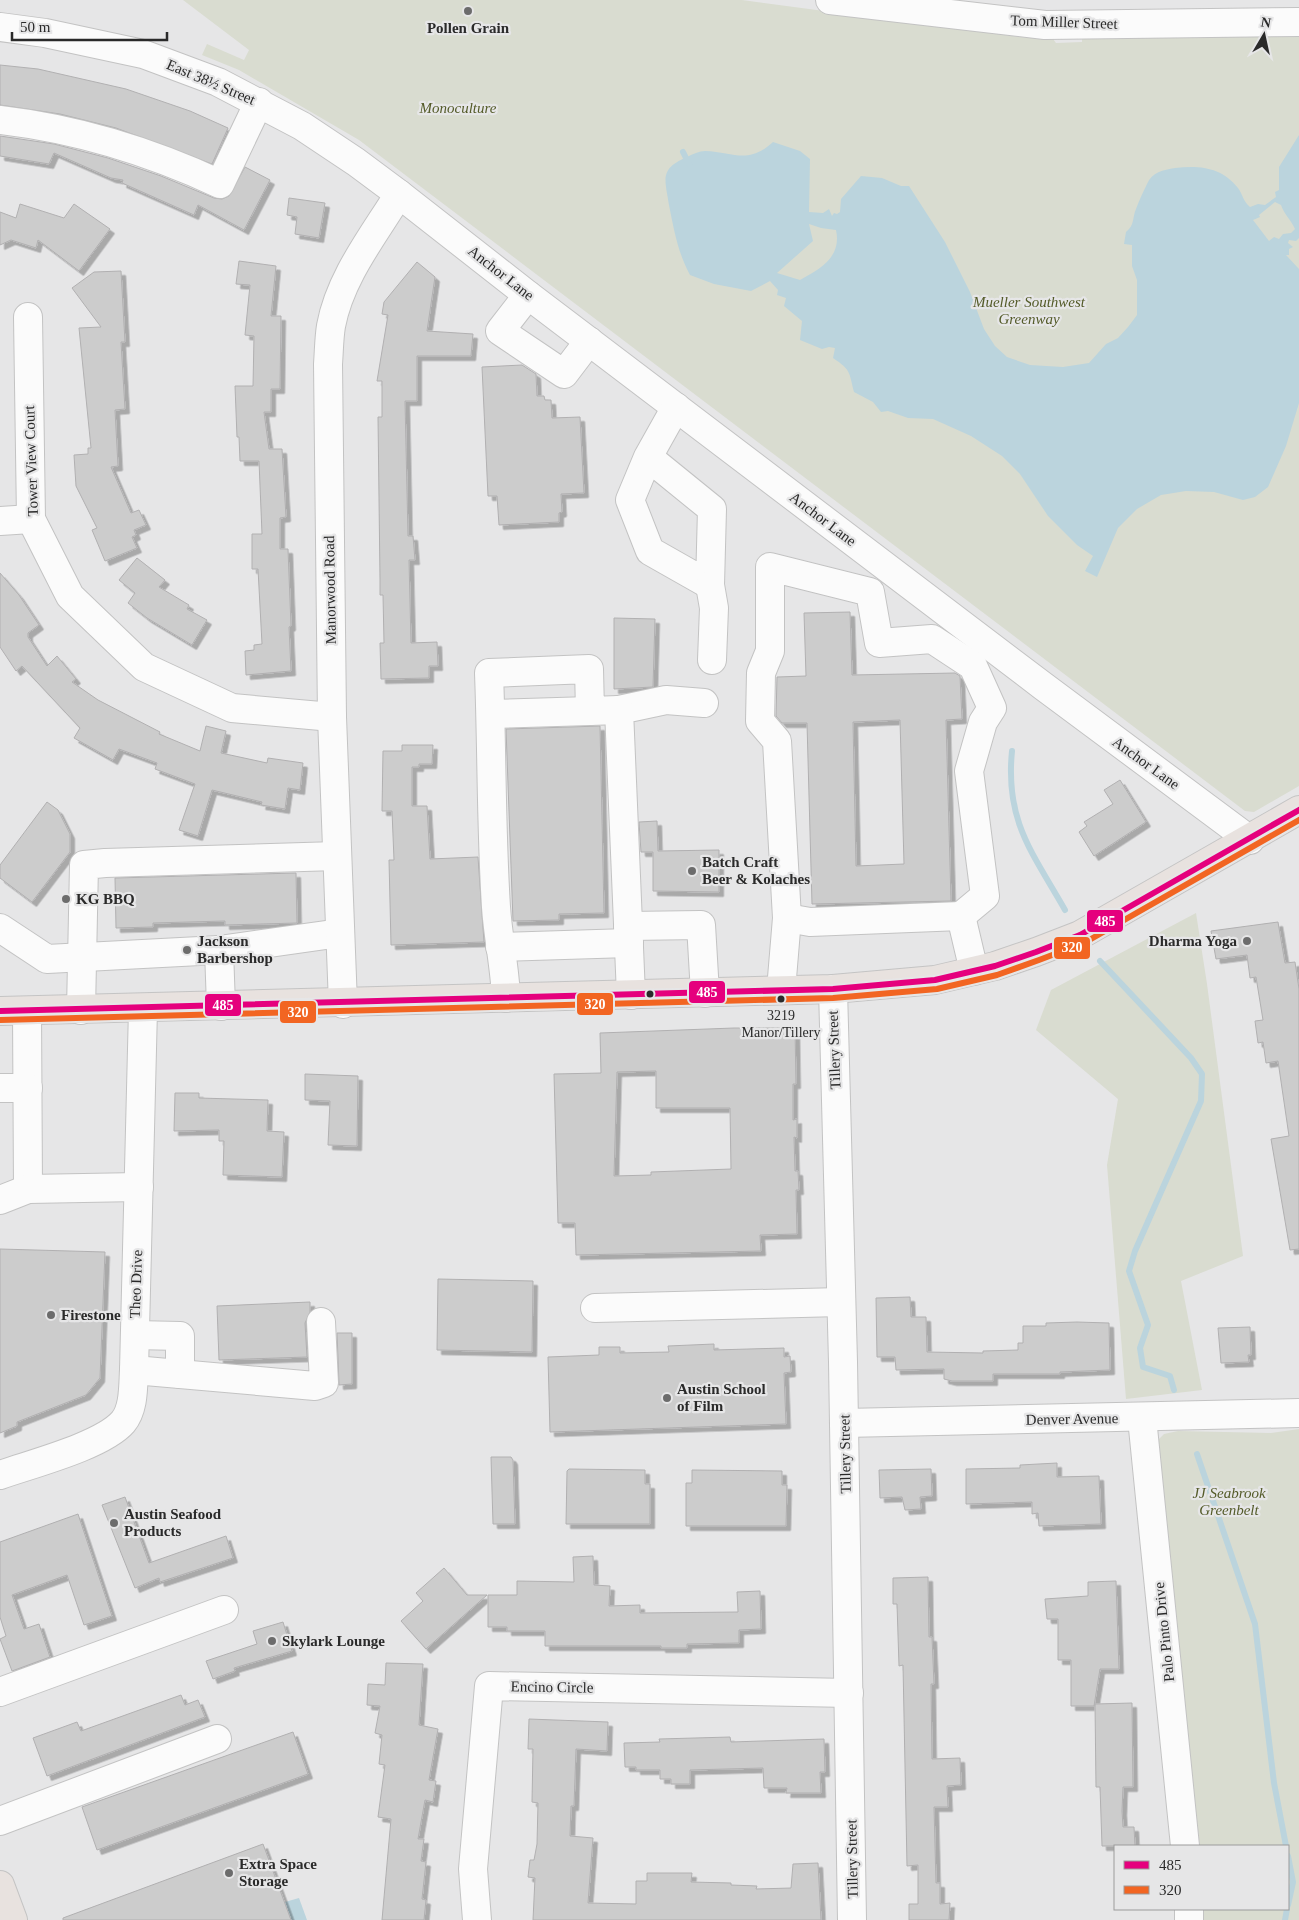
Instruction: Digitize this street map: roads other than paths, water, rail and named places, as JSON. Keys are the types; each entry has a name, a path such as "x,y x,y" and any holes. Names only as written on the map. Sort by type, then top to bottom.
{"main road":[{"path":"0,1012 833,989 935,980 1028,955 1080,935 1250,840 1299,810"}],"street":[{"name":"Tom Miller Street","path":"830,0 991,10 1045,25 1229,11 1299,22"},
{"name":"East 38½ Street","path":"0,28 45,33 143,54 218,82 259,102 318,136 399,194"},
{"path":"0,120 59,129 116,143 178,165 220,184 259,102"},
{"name":"Anchor Lane","path":"399,194 528,295 1042,686 1250,840"},
{"name":"Manorwood Road","path":"343,1004 332,717 328,364 331,325 340,294 356,262 399,194"},
{"path":"528,295 500,331 564,374 589,341"},
{"name":"Tower View Court","path":"28,317 31,519 70,596 144,667 232,708 332,717"},
{"path":"676,407 648,457 630,500 650,551 710,585"},
{"path":"648,457 712,509 710,585 714,608 712,660"},
{"path":"0,521 31,519"},
{"path":"781,990 787,918 777,741 760,722 761,673 770,651 770,567 870,592 879,643 932,639 973,666 992,708 983,722 969,770 985,896 961,916 810,922 787,918"},
{"path":"506,998 505,968 500,947 496,907 490,674 589,670 590,710"},
{"path":"491,726 590,710 619,710 666,700 704,703"},
{"path":"619,710 631,995"},
{"path":"81,1010 84,866 104,863 337,856"},
{"path":"961,916 974,971"},
{"path":"500,947 628,935 701,925 705,992"},
{"path":"0,928 47,959 83,955 219,950 340,933"},
{"path":"219,950 222,1006"},
{"name":"Tillery Street","path":"833,989 842,1302 852,1920"},
{"name":"Theo Drive","path":"0,1475 107,1435 123,1422 130,1408 134,1370 143,1009"},
{"path":"27,1011 28,1189"},
{"path":"0,1088 28,1088"},
{"path":"0,1200 28,1189 139,1188"},
{"path":"595,1308 842,1302"},
{"path":"134,1370 315,1386 324,1382 321,1322"},
{"path":"135,1335 180,1336 180,1374"},
{"name":"Denver Avenue","path":"844,1423 1142,1418 1299,1413"},
{"name":"Palo Pinto Drive","path":"1142,1418 1185,1845"},
{"path":"0,1692 224,1610"},
{"name":"Encino Circle","path":"477,1920 473,1869 489,1686 849,1693"},
{"path":"0,1821 217,1739"}],"water":[{"path":"1299,135 1299,238 1296,241 1289,240 1288,243 1293,247 1289,249 1289,255 1286,255 1299,269 1299,403 1286,446 1268,487 1255,497 1243,500 1214,492 1186,491 1161,495 1137,509 1118,528 1097,577 1085,571 1093,556 1077,545 1048,516 1020,474 1002,456 971,436 933,419 908,418 888,411 881,412 873,402 854,392 848,372 833,358 835,348 822,349 800,340 802,321 784,306 786,298 777,295 778,290 770,281 751,291 714,284 690,275 677,241 666,182 666,176 672,166 678,161 696,153 705,151 740,156 748,155 764,149 773,142 800,151 810,159 809,212 823,213 829,209 832,216 834,213 840,212 841,199 861,176 882,178 901,186 909,186 945,242 970,292 984,329 995,346 1007,357 1030,365 1063,367 1089,363 1106,344 1118,338 1137,315 1137,280 1132,266 1132,245 1124,244 1126,232 1132,224 1138,203 1149,180 1155,174 1175,168 1201,167 1210,169 1232,181 1250,207 1258,204 1265,205 1276,197 1275,192 1279,190 1279,167","holes":["1275,202 1281,205 1295,229 1291,233 1283,234 1279,239 1274,237 1269,241 1253,220 1260,217 1259,215","809,224 836,230 836,248 833,255 822,266 800,280 777,273 813,241"]},
{"path":"299,1898 307,1920 291,1920 285,1902"}],"waterway":[{"path":"683,152 689,164"},
{"path":"1012,751 1011,776 1017,817 1032,853 1065,910"},
{"path":"1100,961 1191,1058 1202,1074 1201,1101 1135,1251 1129,1271 1148,1325 1140,1348 1143,1367 1170,1376 1174,1390"},
{"path":"1197,1454 1255,1624 1274,1783 1286,1845"},
{"path":"1289,1861 1293,1882 1289,1900"},
{"path":"1285,1920 1287,1910"}],"place":[{"name":"Pollen Grain","path":"468,11"},
{"name":"Batch Craft Beer & Kolaches","path":"692,871"},
{"name":"KG BBQ","path":"66,899"},
{"name":"Dharma Yoga","path":"1247,941"},
{"name":"Jackson Barbershop","path":"187,950"},
{"name":"3219 Manor/Tillery","path":"781,999"},
{"name":"Firestone","path":"51,1315"},
{"name":"Austin School of Film","path":"667,1398"},
{"name":"Austin Seafood Products","path":"114,1523"},
{"name":"Skylark Lounge","path":"272,1641"},
{"name":"Extra Space Storage","path":"229,1873"}],"park label":[{"name":"Monoculture","path":"458,108"},
{"name":"Mueller Southwest Greenway","path":"1029,310"},
{"name":"JJ Seabrook Greenbelt","path":"1229,1502"}]}
